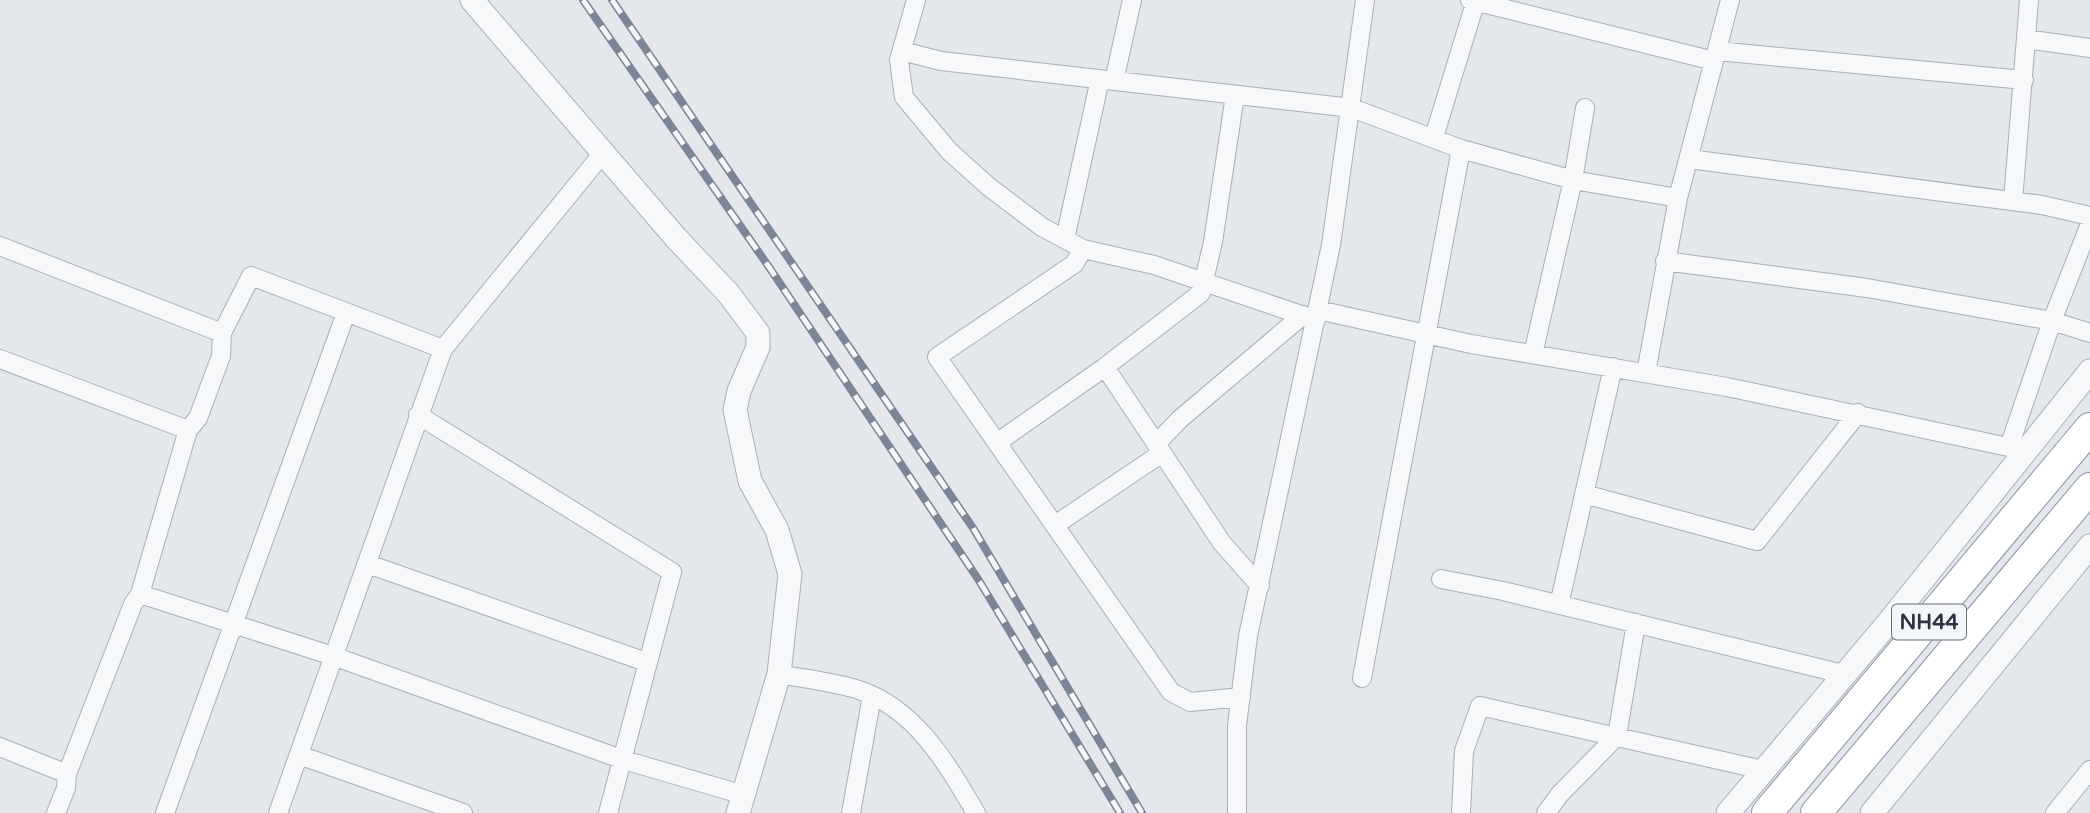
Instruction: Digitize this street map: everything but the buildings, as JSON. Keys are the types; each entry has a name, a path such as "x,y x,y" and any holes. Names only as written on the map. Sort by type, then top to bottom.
{"highway":[{"name":"NH44","path":"1767,813 2090,428"},
{"name":"NH44","path":"1816,813 2090,488"}],"street":[{"path":"140,594 333,656 741,804 779,674 790,574 777,530 750,481 735,410 739,391 755,355 758,333 728,293 472,0"},
{"path":"916,0 899,60 904,97 949,151 989,187 1042,227 1083,249 1154,265 1312,315 1858,413 2018,449"},
{"path":"1065,239 1107,80 1132,0"},
{"path":"1237,813 1237,726 1248,636 1260,586 1352,108 1365,0"},
{"path":"1434,136 1474,0 1716,56 2024,80"},
{"path":"1646,373 1678,198 1730,0"},
{"path":"2013,201 2029,0"},
{"path":"2026,39 2090,48"},
{"path":"902,51 941,61 1352,108 1434,136 1461,149 1573,180 1678,198"},
{"path":"998,442 1105,367 1201,293 1215,231 1235,94"},
{"path":"1533,354 1573,180 1585,108"},
{"path":"1362,678 1380,569 1428,335 1461,149"},
{"path":"278,813 443,349 603,153"},
{"path":"1689,159 2013,201 2090,216"},
{"path":"2018,449 2052,321 2090,224"},
{"path":"0,246 222,333"},
{"path":"1083,249 1074,264 937,357 1171,692 1190,702 1241,697"},
{"path":"1665,261 1867,288 2052,321 2090,333"},
{"path":"56,813 67,774 133,604 140,594 188,430 198,418 221,356 222,333 251,276 443,349"},
{"path":"165,813 346,313"},
{"path":"1055,525 1159,448 1180,419 1312,315"},
{"path":"0,359 188,430"},
{"path":"1105,367 1222,543 1260,586"},
{"path":"1559,605 1613,367"},
{"path":"1728,813 1888,623 2018,449 2090,371"},
{"path":"1584,494 1757,541 1858,413"},
{"path":"418,415 672,572 608,813"},
{"path":"1872,813 2090,546"},
{"path":"368,564 646,662"},
{"path":"1441,579 1843,674"},
{"path":"1546,813 1617,736 1636,623"},
{"path":"779,674 858,690 888,703 916,725 954,776 976,813"},
{"path":"851,813 872,696"},
{"path":"1461,813 1464,751 1480,706 1763,770"},
{"path":"0,747 67,774"},
{"path":"299,755 463,813"},
{"path":"2055,813 2090,770"}],"railway":[{"path":"583,0 769,267 978,579 1120,813"},
{"path":"612,0 973,528 1142,813"}]}
